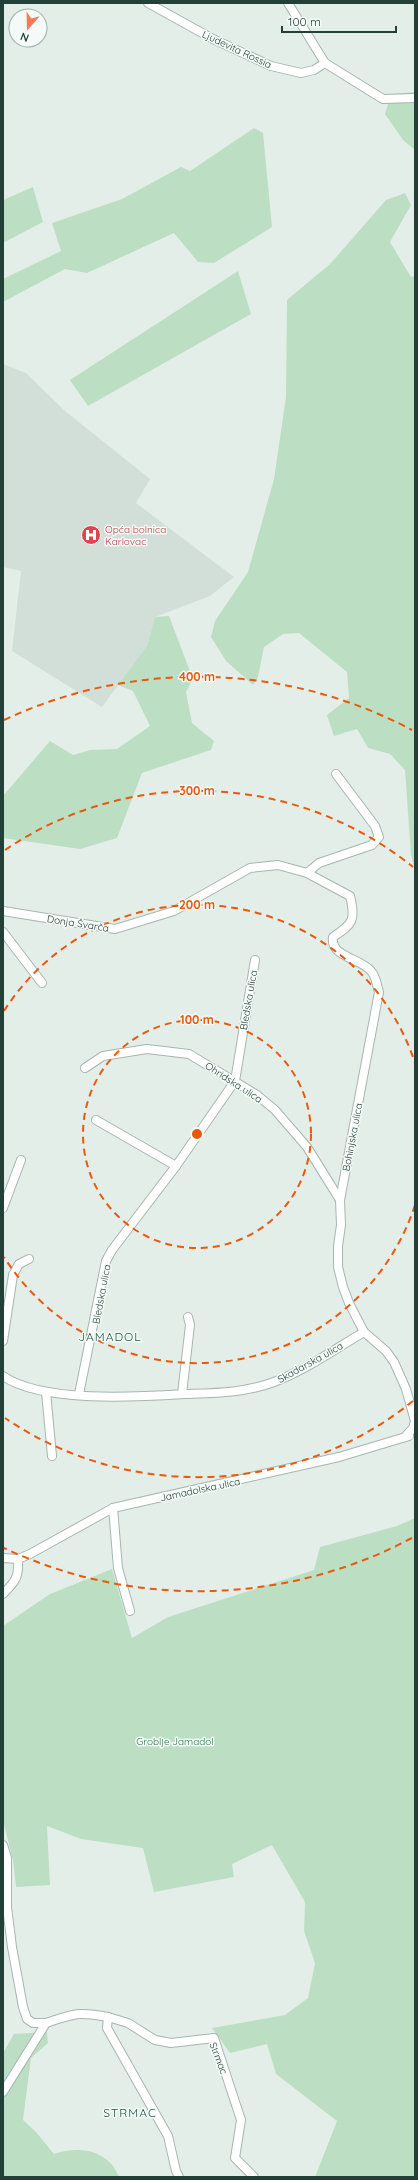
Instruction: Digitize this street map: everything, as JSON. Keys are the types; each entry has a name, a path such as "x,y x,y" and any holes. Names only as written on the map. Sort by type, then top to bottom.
{"street":[{"name":"Ljudevita Rossia","path":"148,3 213,40 271,66 301,73 314,70 325,63"},
{"path":"288,3 325,63 383,99 415,98"},
{"path":"307,872 319,863 372,845 379,837 375,826 336,774"},
{"name":"Donja Švarča","path":"3,911 115,929 174,911 250,868 278,865 307,872"},
{"name":"Bohinjska ulica","path":"307,872 350,896 355,914 349,926 333,937 332,944 336,951 362,962 373,972 379,992 340,1200 341,1225 338,1246 338,1267 349,1303 364,1332 386,1351 394,1362 406,1389 415,1421 413,1428 405,1437"},
{"path":"3,932 42,983"},
{"name":"Bledska ulica","path":"79,1394 93,1332 106,1261 112,1250 176,1166 235,1081 255,960"},
{"name":"Ohridska ulica","path":"85,1068 104,1056 147,1049 190,1054 257,1095 292,1129 307,1147 340,1200"},
{"path":"96,1120 176,1166"},
{"path":"3,1208 21,1160"},
{"path":"3,1342 13,1275 19,1264 29,1259"},
{"path":"182,1394 190,1325 188,1317"},
{"name":"Skadarska ulica","path":"3,1376 23,1386 46,1392 143,1397 238,1392 274,1382 300,1369 364,1332"},
{"path":"46,1392 52,1456"},
{"name":"Jamadolska ulica","path":"3,1558 18,1558 113,1508 289,1469 415,1433"},
{"path":"113,1508 118,1568 130,1611"},
{"path":"3,1594 17,1577 18,1558"},
{"name":"Strmac","path":"3,1845 7,1858 8,1906 12,1947 23,2007 27,2019 33,2024 46,2023 74,2014 86,2012 128,2023 155,2040 171,2043 214,2038 241,2120 235,2158 254,2177"},
{"path":"108,2017 106,2028 168,2136 176,2171 179,2177"},
{"path":"3,2092 46,2023"}],"shaded area":[{"name":"Opća bolnica Karlovac","path":"3,364 26,373 65,411 150,479 136,503 234,577 210,596 155,617 147,646 102,707 12,651 21,571 3,567"}],"green space":[{"path":"415,92 415,150 403,140 385,114 391,94"},
{"path":"254,128 263,133 272,227 214,263 198,262 174,233 87,273 65,269 3,302 3,279 61,251 52,223 122,199 181,167 190,171"},
{"path":"33,187 43,222 3,243 3,200"},
{"path":"405,193 411,205 390,242 411,277 415,276 415,871 411,855 405,770 390,754 368,748 357,729 334,736 327,715 349,698 347,672 299,633 283,634 264,647 258,677 253,685 226,661 211,637 215,621 248,572 274,479 286,397 287,300 330,264 386,200"},
{"path":"238,271 251,314 88,406 70,380"},
{"path":"169,616 193,679 186,692 192,723 214,741 211,750 142,773 117,838 80,849 3,838 3,796 50,741 73,755 90,750 117,749 150,726 133,691 118,685 147,646 155,617"},
{"name":"Groblje Jamadol","path":"415,1518 415,2177 315,2177 337,2121 276,2074 267,2044 230,2053 212,2028 285,2015 308,1998 315,1963 304,1931 305,1902 272,1845 232,1864 234,1877 154,1892 143,1848 81,1839 47,1826 50,1885 16,1887 13,1860 3,1821 3,1626 50,1594 112,1569 132,1638 168,1617 314,1570 320,1547 397,1526"},
{"path":"47,2032 48,2043 31,2058 23,2120 36,2132 54,2154 64,2151 83,2150 101,2155 114,2168 119,2177 3,2177 3,2053 14,2034"}],"place":[{"name":"Opća bolnica Karlovac","path":"91,535"}],"district":[{"name":"JAMADOL","path":"110,1337"},
{"name":"STRMAC","path":"130,2113"}]}
